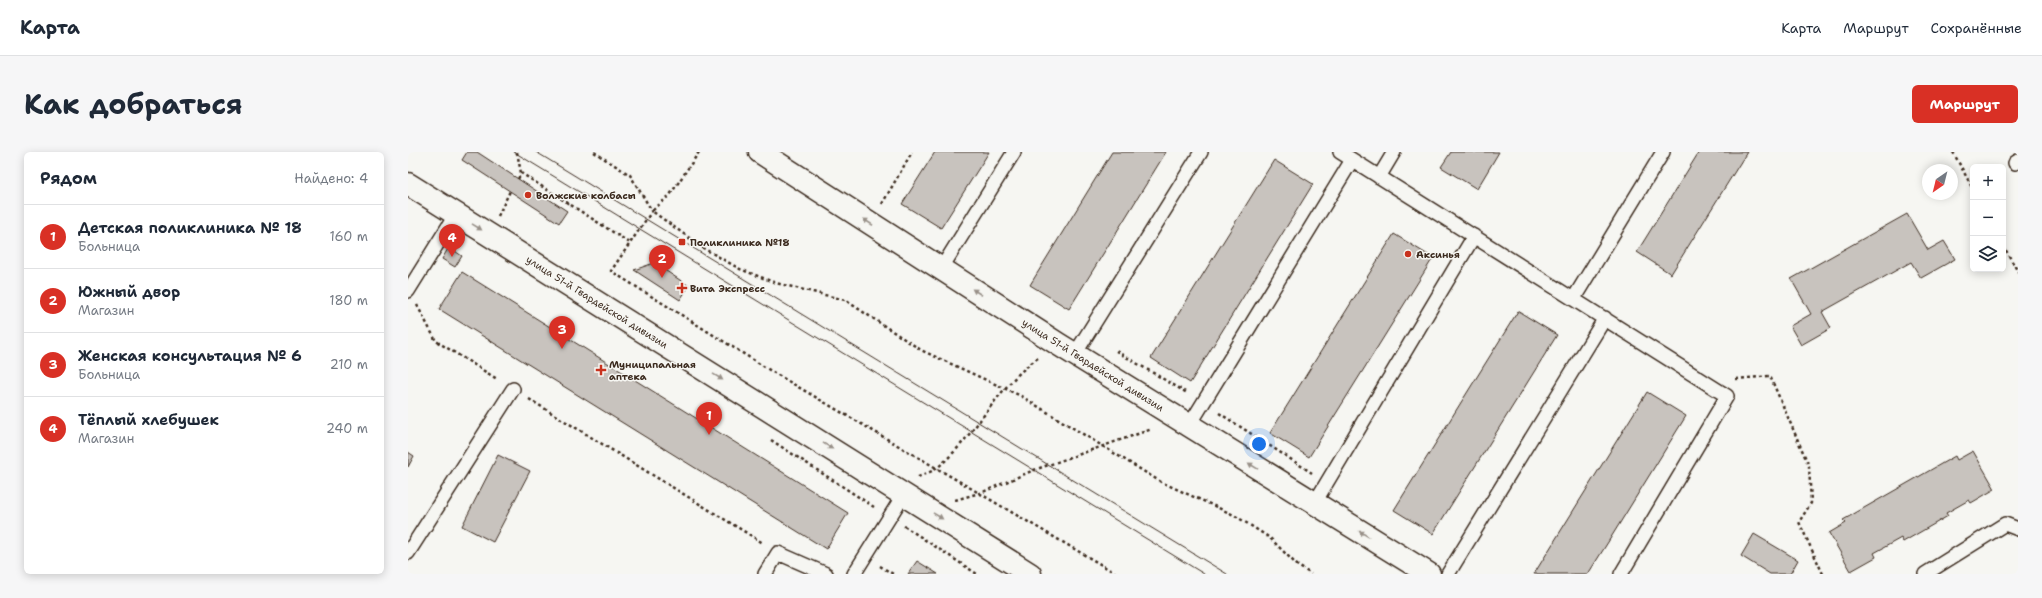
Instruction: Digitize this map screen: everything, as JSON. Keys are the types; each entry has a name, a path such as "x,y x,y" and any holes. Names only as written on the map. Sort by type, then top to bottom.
{"main road":[{"name":"улица 51-й Гвардейской дивизии","path":"760,152 1066,349 1429,574"},
{"name":"улица 51-й Гвардейской дивизии","path":"408,184 900,491 1030,574"}],"lane":[{"path":"941,269 1014,152"},
{"path":"1066,349 1088,334 1201,152"},
{"path":"1340,152 1574,298 1727,396 1623,573"},
{"path":"1379,177 1394,152"},
{"path":"1574,298 1664,152"},
{"path":"1184,423 1204,403 1352,160"},
{"path":"408,290 456,214"},
{"path":"1314,504 1474,236"},
{"path":"1448,574 1605,318"},
{"path":"408,553 513,389"},
{"path":"854,574 900,491"},
{"path":"1925,574 2005,524 2018,529"},
{"path":"765,574 778,553 826,574"}],"path":[{"path":"517,152 521,173 518,179"},
{"path":"594,152 630,175 652,211 703,248 740,269 776,283 845,300 921,350 1021,396 1161,482 1234,515 1270,538 1298,566 1311,574"},
{"path":"699,152 670,195 652,211 611,272 771,371 1117,574"},
{"path":"881,204 912,152"},
{"path":"1953,152 1970,183"},
{"path":"521,173 630,243"},
{"path":"875,200 888,209"},
{"path":"2006,250 2018,272"},
{"path":"408,290 436,341 778,553"},
{"path":"1088,334 1204,403 1327,482"},
{"path":"866,501 900,491 936,468 972,432 1022,369 1066,349"},
{"path":"1704,382 1770,376 1810,466 1811,503 1799,522 1823,574"},
{"path":"926,508 979,493 1034,470 1103,446 1184,423"}],"building":[{"path":"467,152 477,152 567,211 559,223 462,160"},
{"path":"935,152 989,152 941,228 902,204"},
{"path":"1112,152 1166,152 1069,309 1030,285"},
{"path":"1451,152 1499,152 1477,189 1441,167"},
{"path":"1699,152 1747,152 1671,274 1637,252"},
{"path":"1274,160 1313,184 1190,383 1151,358"},
{"path":"1907,214 1928,250 1944,241 1955,259 1921,278 1911,262 1822,312 1831,328 1801,345 1790,326 1811,314 1791,279"},
{"path":"1394,234 1433,258 1309,457 1270,433"},
{"path":"449,247 462,256 455,267 442,259"},
{"path":"654,263 689,286 680,300 634,270"},
{"path":"462,272 848,513 826,549 439,309"},
{"path":"1518,311 1557,335 1433,534 1394,510"},
{"path":"1647,392 1686,416 1610,539 1588,574 1534,574"},
{"path":"1973,451 1995,489 1971,503 1969,500 1946,513 1948,516 1903,542 1901,538 1874,553 1876,557 1851,571 1829,533 1846,523 1843,520 1955,456 1957,460"},
{"path":"408,452 414,456 408,467"},
{"path":"498,455 530,471 493,542 462,526"},
{"path":"1754,534 1798,560 1790,574 1770,574 1741,556"},
{"path":"917,561 938,574 908,574"}],"tram line":[{"path":"514,152 1204,574"},
{"path":"536,152 1227,574"}],"place":[{"name":"Волжские колбасы","path":"528,195"},
{"name":"Поликлиника №18","path":"682,242"},
{"name":"Аксинья","path":"1408,254"},
{"name":"Тёплый хлебушек","path":"452,257"},
{"name":"Южный двор","path":"662,278"},
{"name":"Вита Экспресс","path":"682,288"},
{"name":"Женская консультация № 6","path":"562,349"},
{"name":"Муниципальная аптека","path":"601,370"},
{"name":"Детская поликлиника № 18","path":"709,435"}]}
